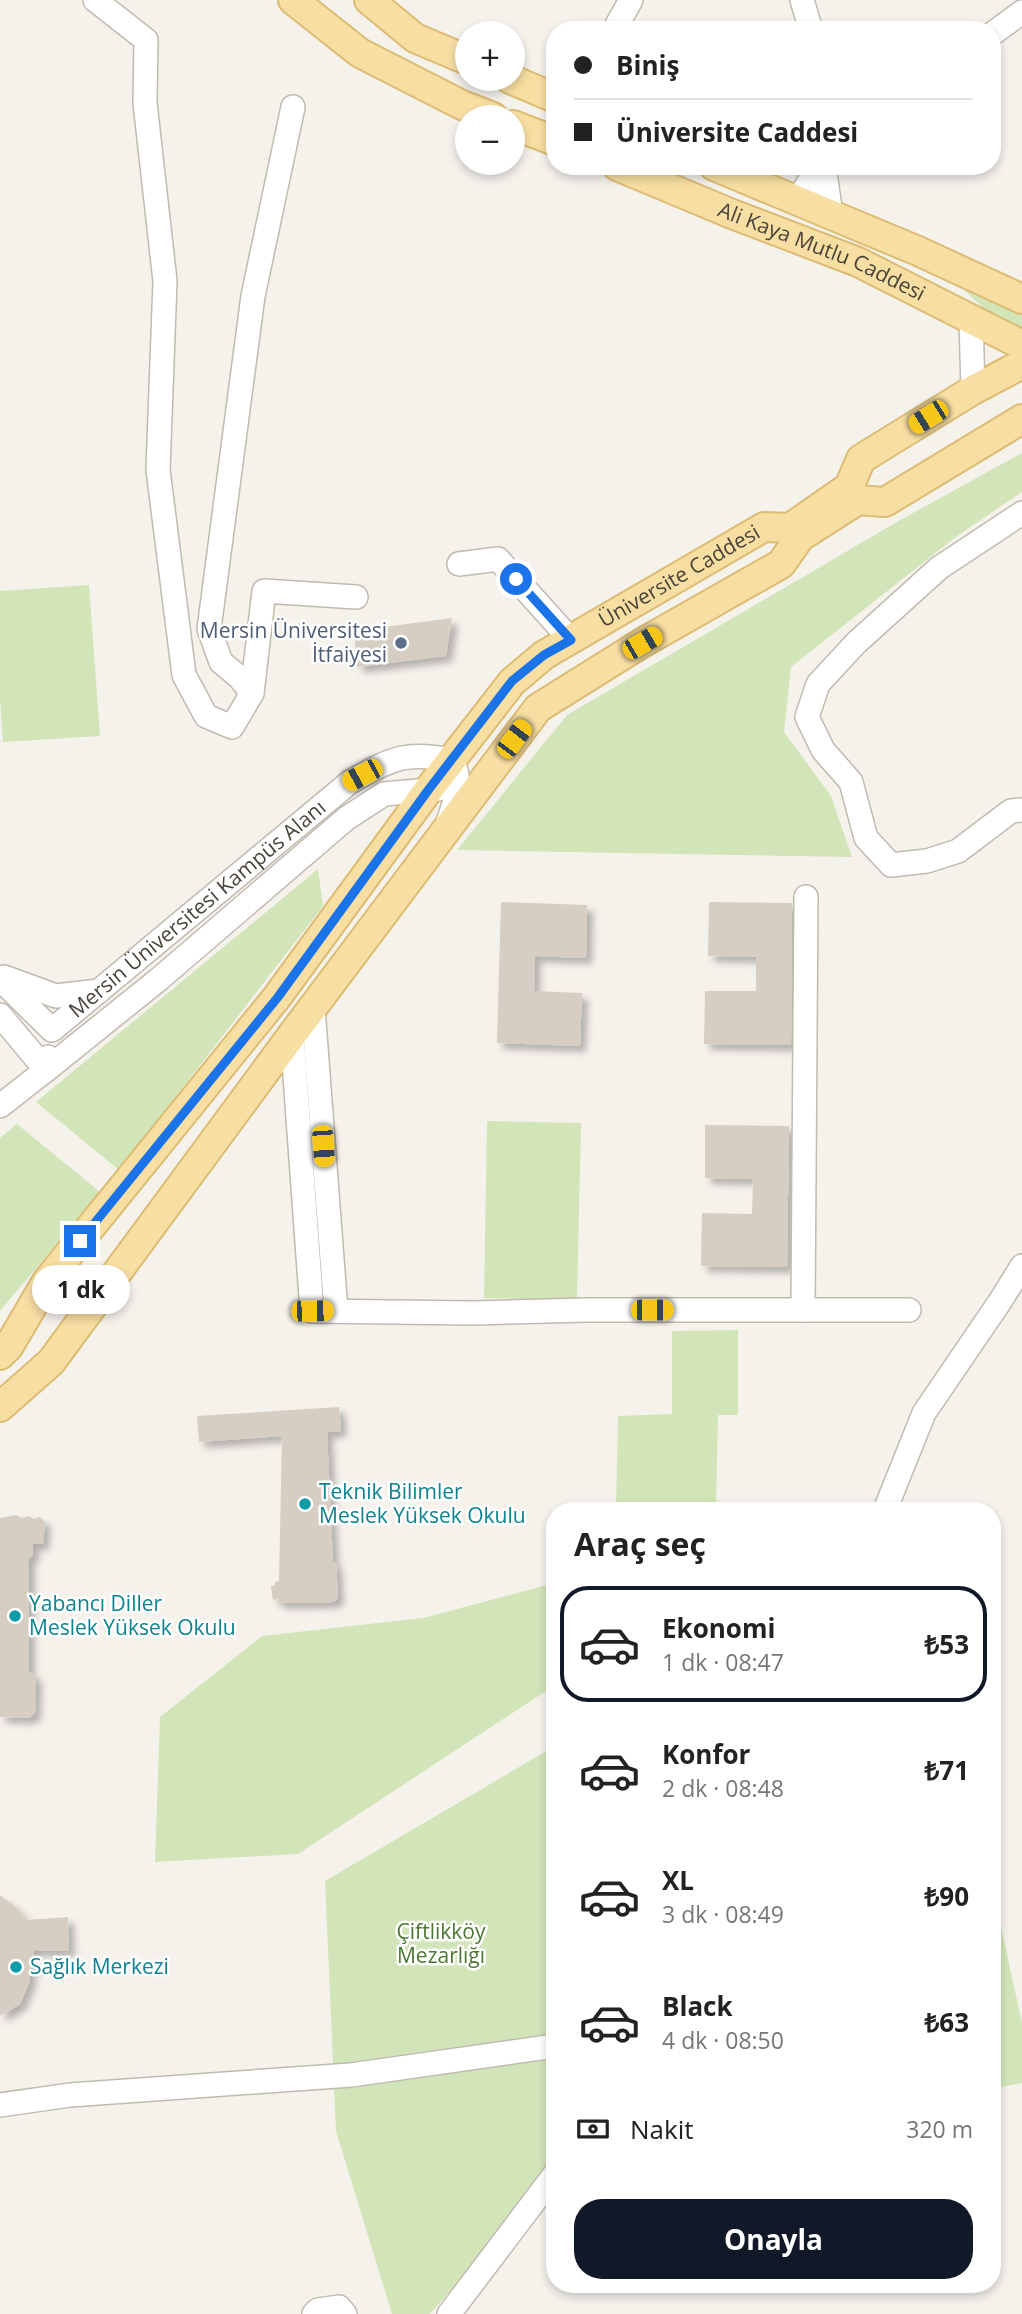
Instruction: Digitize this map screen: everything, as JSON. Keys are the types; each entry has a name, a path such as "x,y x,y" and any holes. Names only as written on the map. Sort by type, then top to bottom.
{"main road":[{"path":"293,0 360,53 462,105"},
{"path":"369,0 415,38 455,56"},
{"path":"525,85 546,94"},
{"path":"525,130 546,138"},
{"name":"Ali Kaya Mutlu Caddesi","path":"639,175 858,262 1022,345"},
{"name":"Ali Kaya Mutlu Caddesi","path":"735,175 918,250 1022,299"},
{"name":"Üniversite Caddesi","path":"0,1355 9,1346 47,1281 278,997 429,789 455,772 512,681 544,655 764,527 790,528 849,487 861,459 973,390 1022,364"},
{"path":"0,1407 51,1362 538,708 642,643 781,564 800,537 858,500 885,502 1022,419"}],"street":[{"path":"95,0 146,40 145,103 165,281 158,470 184,675 206,716 232,727 252,693 264,591 356,597"},
{"path":"619,21 631,0"},
{"path":"802,0 808,21"},
{"path":"1001,27 1022,12"},
{"path":"252,693 239,677 221,662 209,629 253,296 293,107"},
{"path":"797,201 816,175"},
{"path":"824,175 831,215"},
{"path":"971,319 973,390"},
{"path":"1022,513 939,568 856,643 818,684 807,717 822,750 851,782 866,838 891,865 927,861 958,851 1011,811 1022,810"},
{"path":"459,564 498,559 571,640"},
{"name":"Mersin Üniversitesi Kampüs Alanı","path":"0,977 52,1030 350,782 393,758 425,755 455,772"},
{"path":"445,831 454,804 455,772 493,767"},
{"name":"Mersin Üniversitesi Kampüs Alanı","path":"0,1106 158,980 347,818 384,794 429,789"},
{"path":"803,1310 806,897"},
{"path":"0,977 56,996 99,991"},
{"path":"313,1008 335,1311"},
{"path":"0,1015 46,1070"},
{"path":"46,1070 52,1030"},
{"path":"292,1035 312,1311 474,1313 909,1310"},
{"path":"888,1502 924,1413 1022,1266"},
{"path":"0,2105 70,2095 351,2075 546,2047"},
{"path":"449,2314 546,2186"},
{"path":"314,2314 318,2310 339,2307 345,2314"}],"green space":[{"path":"950,277 1022,308 1022,332 1017,339"},
{"path":"1022,453 1022,492 957,536 791,667 784,732 831,796 852,857 457,850 567,715 902,519"},
{"path":"89,585 100,736 3,742 0,699 0,591"},
{"path":"318,869 323,906 119,1170 36,1102"},
{"path":"487,1121 581,1123 577,1300 484,1298"},
{"path":"17,1124 100,1192 0,1311 0,1138"},
{"path":"738,1330 738,1415 718,1415 716,1502 616,1502 618,1416 672,1414 672,1331"},
{"path":"546,1585 546,1691 298,1854 155,1862 160,1717 262,1636 423,1618"},
{"name":"Çiftlikköy Mezarlığı","path":"546,1751 546,2180 430,2314 392,2314 336,2131 325,1881"},
{"path":"1001,1927 1022,2023 1022,2083 1001,2087"}],"building":[{"name":"Mersin Üniversitesi İtfaiyesi","path":"452,618 446,656 357,667 354,631"},
{"path":"501,902 587,905 586,958 535,956 534,991 582,993 580,1046 497,1043"},
{"path":"709,902 792,903 791,1045 704,1044 705,991 756,991 756,957 708,956"},
{"path":"705,1125 789,1126 787,1267 701,1266 702,1213 752,1214 753,1179 705,1178"},
{"name":"Teknik Bilimler Meslek Yüksek Okulu","path":"339,1407 341,1431 327,1432 333,1562 336,1562 338,1598 333,1602 279,1603 279,1599 273,1600 271,1586 279,1581 282,1436 199,1442 197,1416"},
{"name":"Yabancı Diller Meslek Yüksek Okulu","path":"16,1515 34,1519 40,1517 45,1522 43,1544 33,1544 33,1555 29,1559 29,1672 36,1676 35,1713 29,1718 0,1717 0,1518"},
{"name":"Sağlık Merkezi","path":"0,1895 27,1920 68,1917 69,1951 34,1950 29,1983 20,2004 0,2016"}],"place":[{"name":"Mersin Üniversitesi İtfaiyesi","path":"401,643"},
{"name":"Teknik Bilimler Meslek Yüksek Okulu","path":"305,1504"},
{"name":"Yabancı Diller Meslek Yüksek Okulu","path":"15,1616"},
{"name":"Sağlık Merkezi","path":"16,1967"}],"route":[{"path":"80,1241 278,997 429,789 512,681 544,655 571,640 516,579"}]}
